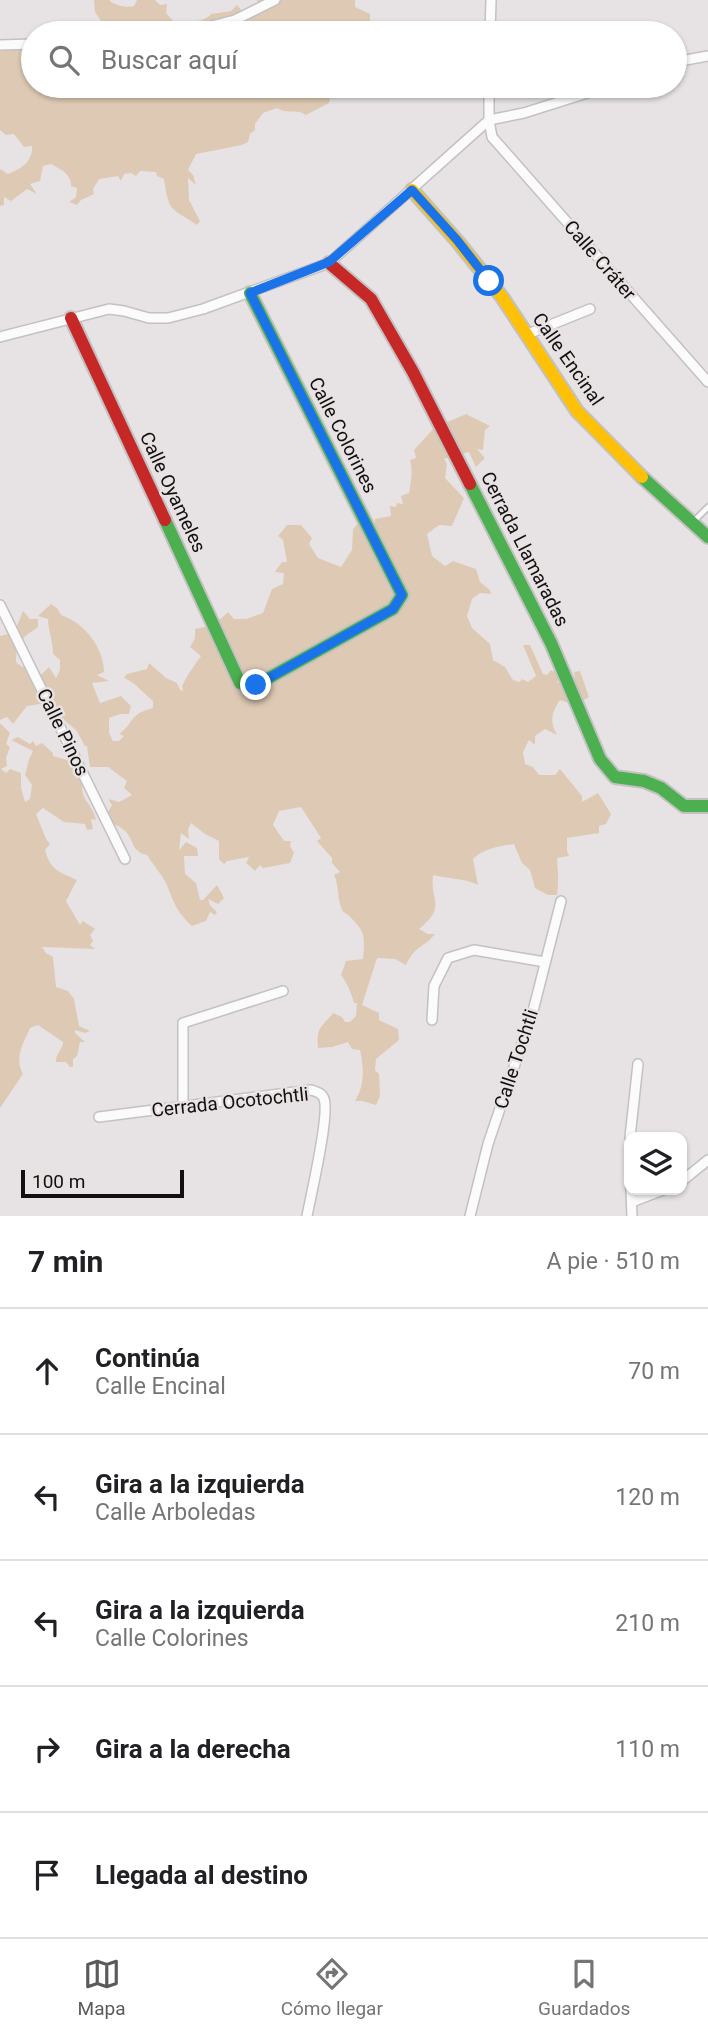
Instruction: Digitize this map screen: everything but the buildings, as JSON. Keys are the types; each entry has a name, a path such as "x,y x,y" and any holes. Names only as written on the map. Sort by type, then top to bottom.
{"street":[{"path":"231,21 275,0"},
{"path":"491,0 491,21"},
{"path":"0,45 21,44"},
{"path":"687,60 708,56"},
{"path":"489,98 489,120"},
{"path":"0,337 109,309 149,318 169,318 250,293 329,262 489,120 524,113 571,98"},
{"name":"Calle Cráter","path":"489,120 492,137 708,382"},
{"name":"Calle Encinal","path":"412,190 457,240 528,334 575,410 639,475 708,537"},
{"name":"Cerrada Llamaradas","path":"329,262 371,299 413,372 551,643 600,759 615,777 658,784 675,794 684,806 708,806"},
{"name":"Calle Colorines","path":"240,683 256,685 393,609 402,595 250,293"},
{"path":"528,334 590,309"},
{"name":"Calle Oyameles","path":"71,318 240,683"},
{"name":"Calle Pinos","path":"0,605 125,859"},
{"name":"Calle Tochtli","path":"470,1216 488,1144 533,1011 561,901"},
{"path":"432,1020 434,986 448,958 474,950 545,962"},
{"path":"183,1106 183,1023 283,991"},
{"path":"631,1132 638,1064"},
{"name":"Cerrada Ocotochtli","path":"99,1117 311,1090 320,1093 325,1100 325,1118 307,1216"},
{"path":"687,1177 708,1160"},
{"path":"631,1195 632,1216"},
{"path":"632,1202 650,1195"}],"lane":[{"path":"692,523 708,506"}],"shaded area":[{"path":"94,0 109,0 128,7 134,6 137,0 155,0 160,5 167,4 166,13 173,21 101,21 95,12"},
{"path":"257,0 355,0 355,7 370,14 370,21 198,21 211,14 231,11 237,5 245,14 251,7 263,14"},
{"path":"21,43 21,98 330,98 329,103 306,115 277,108 263,113 248,142 196,154 188,170 196,185 188,178 189,200 200,221 197,225 176,212 170,204 164,179 157,176 156,172 140,171 136,176 131,173 124,174 121,181 118,176 99,179 93,189 94,194 77,205 69,202 76,197 77,188 71,186 70,178 65,172 51,164 43,166 40,181 30,184 37,194 27,189 11,201 4,197 4,205 0,206 0,169 8,174 22,167 31,156 32,146 24,147 14,134 6,135 0,130 0,47"},
{"path":"466,414 490,426 485,430 483,450 477,449 485,458 476,467 469,452 444,459 447,464 445,478 464,498 452,526 439,525 427,534 432,556 445,566 453,561 476,569 480,582 490,590 491,594 480,593 472,599 467,616 472,628 490,644 493,660 505,667 513,680 520,682 522,679 528,682 536,676 523,645 530,645 543,674 547,675 551,670 562,675 557,682 562,684 575,678 574,672 580,671 589,697 575,705 560,700 552,717 557,735 545,729 535,736 535,745 529,740 523,752 525,764 533,767 539,775 555,775 560,769 582,796 582,802 598,793 611,814 606,824 599,826 599,833 567,838 569,856 557,858 557,895 548,895 535,888 530,870 522,863 514,844 487,850 473,859 478,885 433,875 435,909 433,915 419,929 435,934 413,953 406,965 395,959 377,958 362,1005 379,1013 379,1020 398,1029 399,1040 376,1059 375,1070 379,1074 380,1096 376,1105 355,1101 363,1076 360,1050 352,1049 348,1042 318,1048 322,1025 333,1013 342,1017 345,1022 350,1022 356,1016 357,1003 354,1003 341,975 346,961 363,959 364,939 358,925 343,912 334,875 340,872 317,841 321,838 301,807 279,811 273,825 284,841 291,841 290,846 294,853 290,863 263,868 260,865 255,871 246,863 249,857 224,864 219,859 219,841 191,823 188,829 189,839 181,833 179,850 186,842 197,848 198,856 184,856 185,874 196,883 200,900 217,885 224,898 218,904 208,899 217,912 215,915 210,912 206,921 192,926 179,911 165,881 147,855 138,851 128,834 105,817 112,805 108,799 119,802 132,795 124,788 127,781 108,767 90,767 87,746 76,730 40,704 27,706 13,724 7,717 0,720 0,636 8,634 5,630 17,626 23,611 30,619 38,619 38,627 19,644 16,662 41,675 49,667 56,678 60,670 60,660 53,654 48,619 38,616 51,604 61,615 77,623 91,637 100,654 104,672 97,675 109,681 92,683 100,703 121,696 131,706 129,714 109,718 109,733 113,741 119,741 124,736 119,734 135,716 153,708 153,701 124,678 127,674 147,669 149,663 166,678 177,683 183,691 184,682 201,656 190,647 195,638 195,629 214,625 228,612 234,619 246,619 263,613 272,589 283,584 284,573 275,572 282,562 287,562 283,540 278,536 287,525 301,525 312,538 309,544 318,558 341,567 352,550 353,529 358,523 375,527 375,519 391,516 390,506 403,504 401,496 409,493 412,473 410,460 416,458 414,450 434,428 438,419 445,423"},
{"path":"0,723 10,733 6,744 10,747 6,758 7,766 1,769 6,773 10,769 21,773 25,802 30,799 32,785 25,775 33,751 11,740 18,737 30,744 33,741 36,746 42,743 53,756 70,763 83,761 82,768 89,774 84,781 83,793 96,820 91,819 93,829 87,830 85,824 64,822 43,808 36,814 50,844 45,850 50,862 56,870 77,880 66,901 80,925 83,921 95,929 90,935 93,941 90,945 95,949 42,947 53,957 56,987 68,991 74,999 79,1026 90,1031 85,1033 75,1030 85,1042 80,1042 77,1056 73,1059 73,1067 70,1067 66,1062 56,1062 63,1042 38,1025 30,1028 19,1057 23,1074 0,1108"}],"traffic: fast":[{"path":"165,520 240,683 256,685 393,609 402,595 250,293"},
{"path":"642,477 708,537"},
{"path":"470,484 551,643 600,759 615,777 644,781 661,788 684,806 708,806"}],"traffic: slow":[{"path":"412,190 502,297 577,411 642,477"}],"traffic: jam":[{"path":"329,263 371,299 413,372 470,484"},
{"path":"71,318 165,520"}],"route":[{"path":"256,685 393,609 402,595 250,293 329,262 412,190 489,281"}]}
